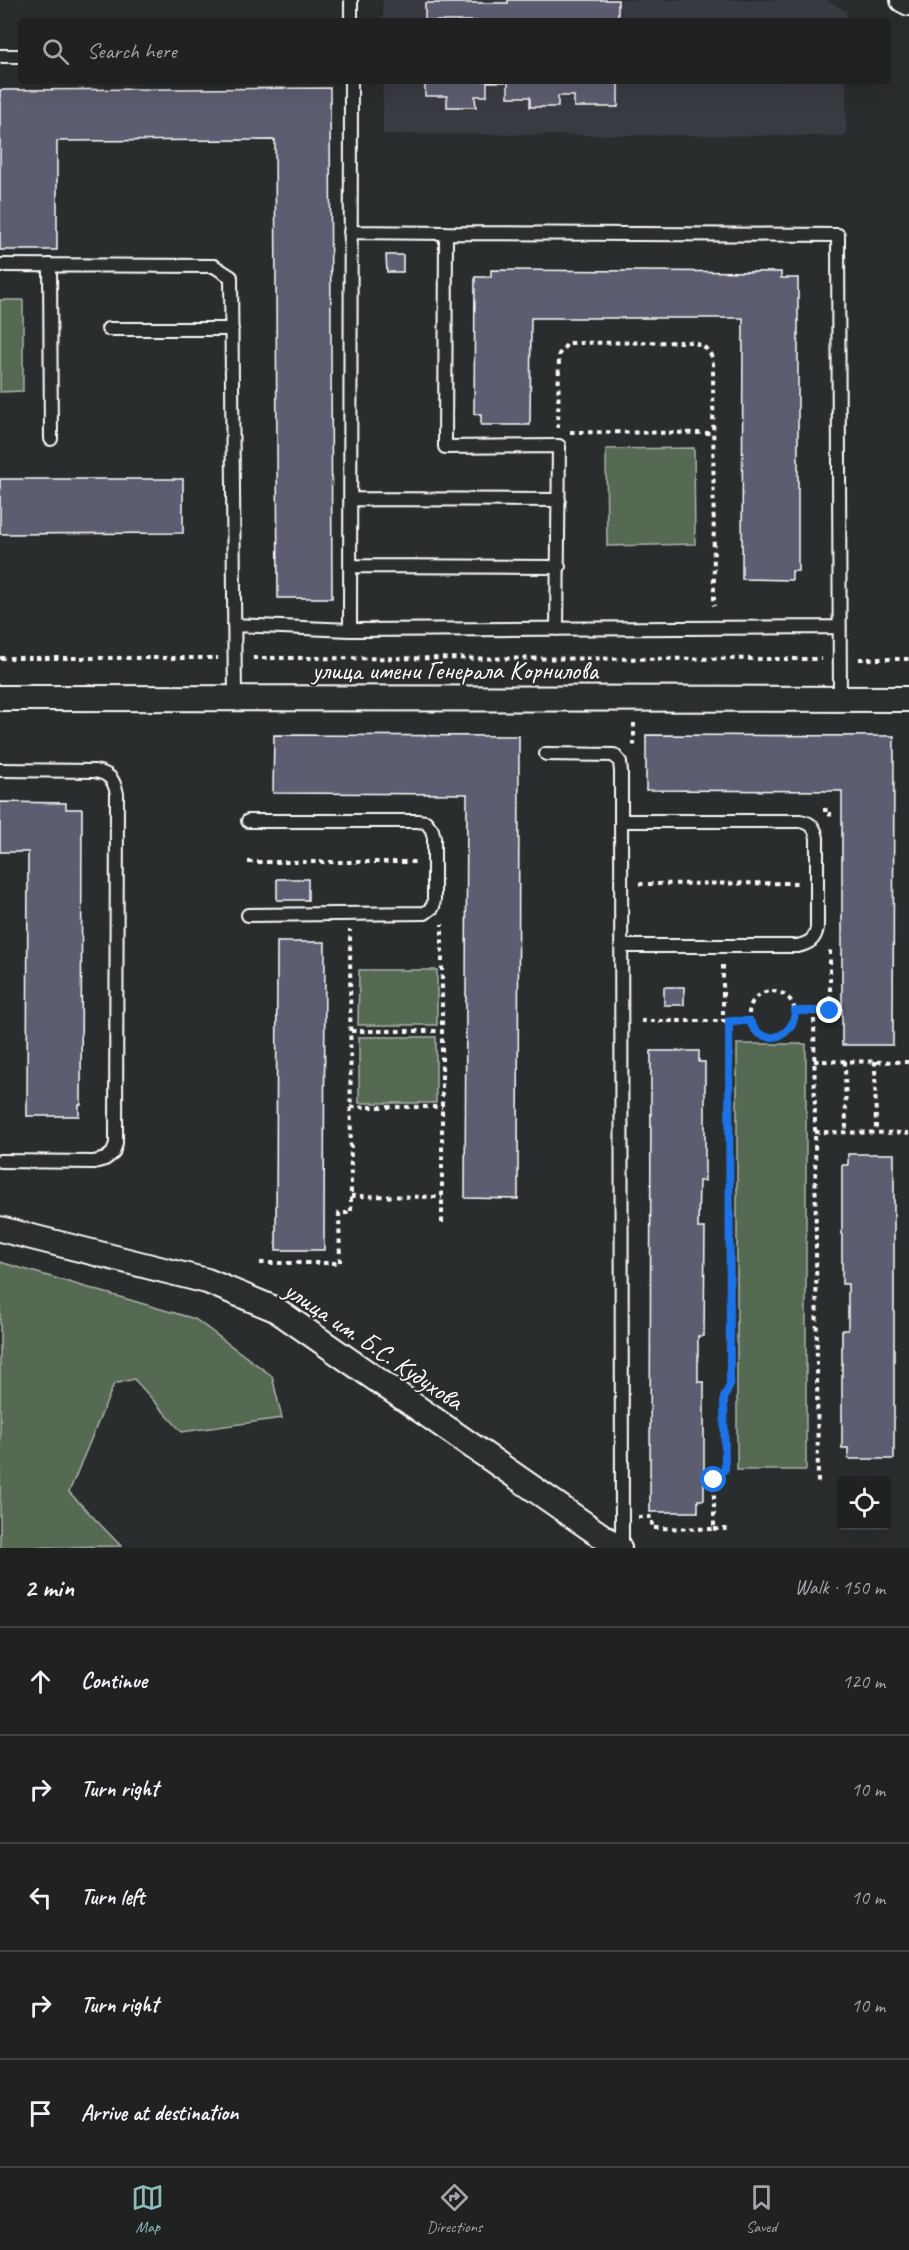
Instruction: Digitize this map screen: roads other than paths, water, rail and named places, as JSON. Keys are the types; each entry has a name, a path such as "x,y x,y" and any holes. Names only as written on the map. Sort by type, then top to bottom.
{"street":[{"path":"903,0 909,3"},
{"name":"улица имени Генерала Корнилова","path":"0,698 909,699"},
{"name":"улица им. Б.С. Кудухова","path":"0,1229 207,1281 275,1309 621,1548"}],"lane":[{"path":"351,0 351,18"},
{"path":"0,56 18,56"},
{"path":"350,630 351,84"},
{"path":"350,232 838,235 840,699"},
{"path":"446,233 445,447 559,446 557,629"},
{"path":"0,265 214,266 231,277 235,698"},
{"path":"50,265 51,439"},
{"path":"108,329 232,329"},
{"path":"350,499 559,500"},
{"path":"350,566 559,567"},
{"path":"234,625 350,630 839,627"},
{"path":"546,754 614,755 620,762 621,772 621,1548"},
{"path":"0,770 106,773 114,782 117,794 116,1132 113,1153 105,1159 94,1162 0,1161"},
{"path":"248,821 426,822 432,830 434,862 433,907 425,914 248,915"},
{"path":"621,821 800,821 809,822 815,829 817,838 817,928 816,937 808,944 798,946 621,946"}]}
